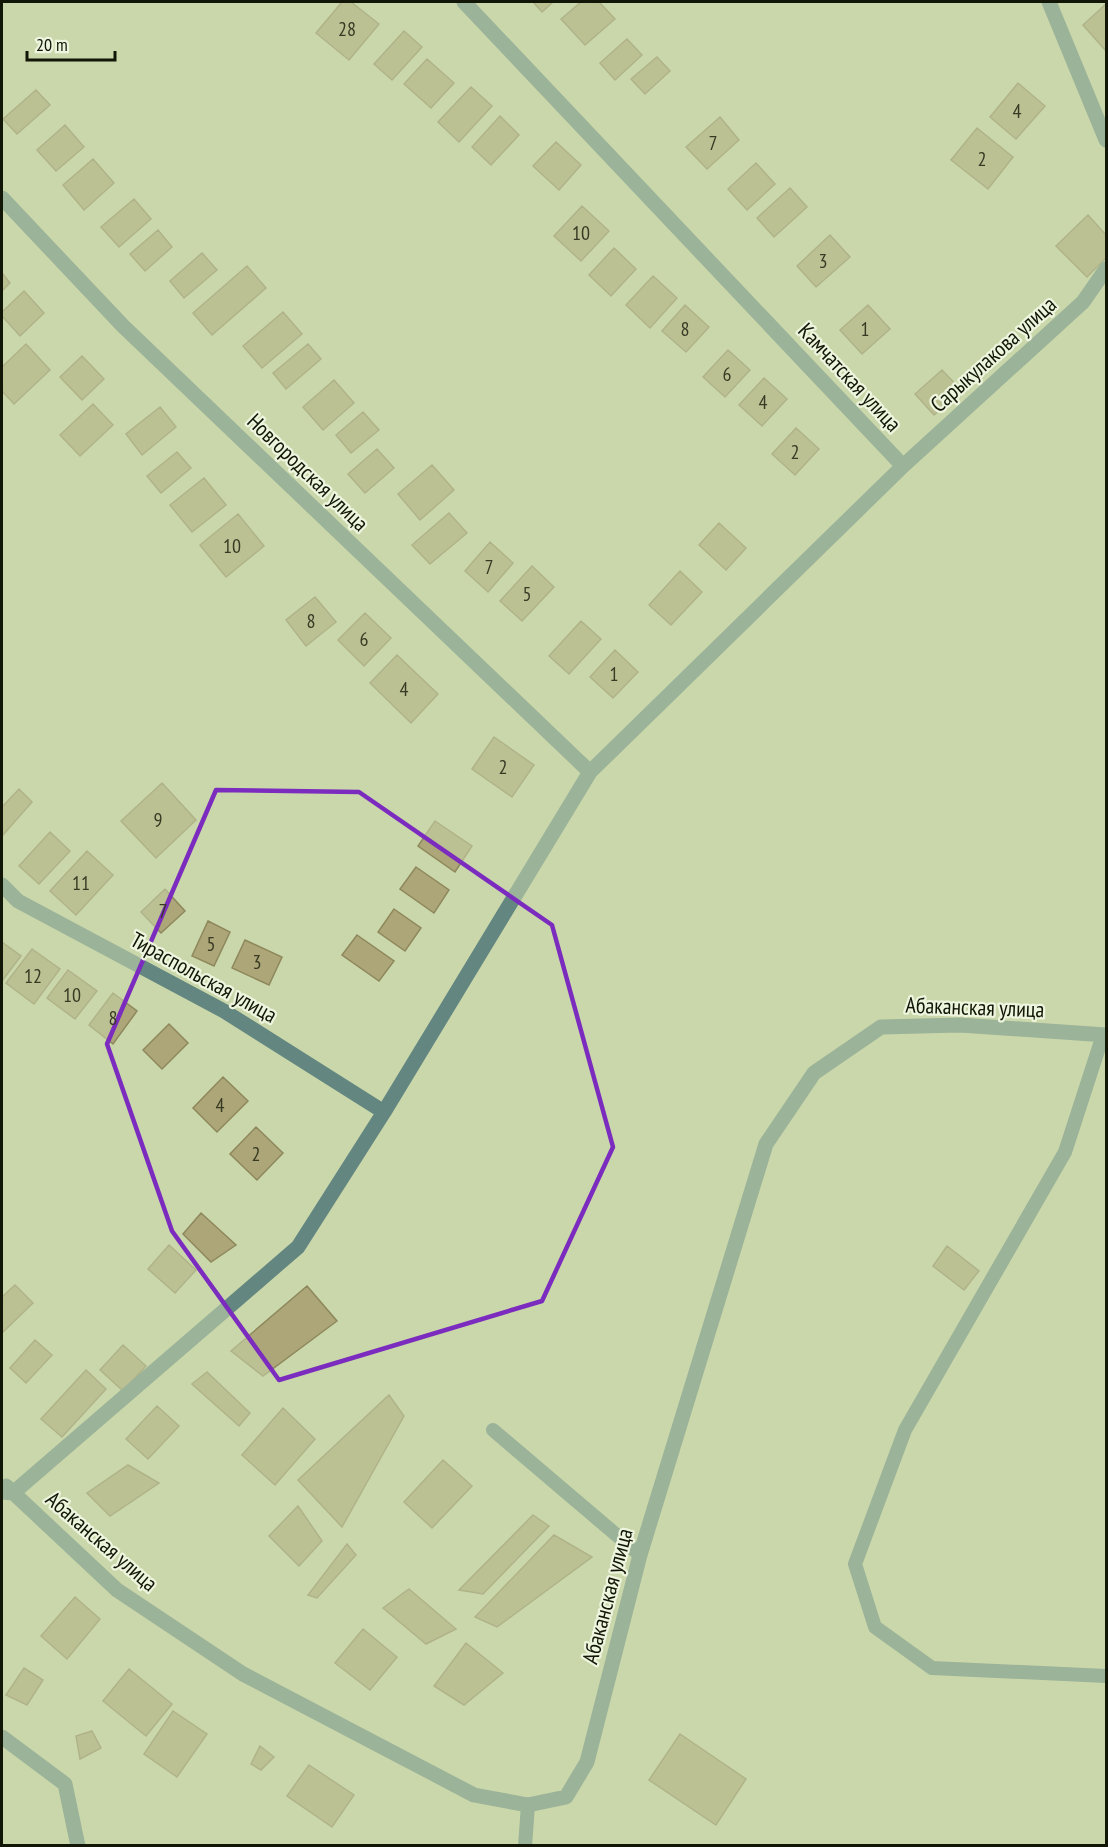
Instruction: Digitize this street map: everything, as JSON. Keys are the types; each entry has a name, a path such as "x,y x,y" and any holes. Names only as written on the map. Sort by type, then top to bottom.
{"street":[{"name":"Камчатская улица","path":"7,1493 298,1247 384,1112 590,772 903,466 464,2"},
{"path":"1049,2 1107,140"},
{"name":"Новгородская улица","path":"2,198 123,326 590,772"},
{"name":"Сарыкулакова улица","path":"903,466 1083,302 1107,269"},
{"name":"Тираспольская улица","path":"2,885 18,901 224,1011 384,1112"},
{"name":"Абаканская улица","path":"2,1482 7,1493 117,1590 243,1674 474,1795 528,1805 566,1797 587,1762 640,1555 766,1144 814,1073 881,1027 960,1025 1105,1035"},
{"path":"2,1737 65,1784 78,1845"}],"lane":[{"path":"1105,1035 1065,1152 905,1431 855,1564 875,1627 932,1668 1107,1676"},
{"path":"493,1430 640,1555"},
{"path":"525,1845 528,1805"}],"highlighted area":[{"path":"216,790 359,792 552,925 613,1147 542,1301 279,1380 172,1231 107,1044"}],"building":[{"path":"342,2 351,2 379,24 349,60 316,33"},
{"path":"533,2 553,2 542,12"},
{"path":"581,2 599,2 615,19 585,45 561,19"},
{"path":"1106,4 1106,51 1083,25"},
{"path":"404,31 422,47 392,80 374,64"},
{"path":"627,39 642,55 615,80 600,63"},
{"path":"657,57 670,71 645,94 631,79"},
{"path":"427,59 454,83 431,108 404,84"},
{"path":"1018,83 1045,106 1016,139 990,117"},
{"path":"471,87 492,106 459,142 438,122"},
{"path":"36,90 50,105 17,134 3,119"},
{"path":"500,116 519,135 491,165 472,147"},
{"path":"720,117 739,140 707,169 686,147"},
{"path":"65,125 84,147 56,171 37,150"},
{"path":"977,128 1013,157 988,189 951,160"},
{"path":"556,142 581,165 559,190 533,166"},
{"path":"93,159 114,183 84,210 63,185"},
{"path":"756,163 775,184 747,210 728,189"},
{"path":"790,188 807,207 774,237 757,218"},
{"path":"134,199 151,219 119,247 101,227"},
{"path":"582,206 609,231 581,261 554,236"},
{"path":"1088,215 1106,235 1106,258 1087,277 1056,246"},
{"path":"158,230 172,247 145,271 130,254"},
{"path":"830,235 850,257 816,287 797,266"},
{"path":"614,248 636,269 611,296 589,275"},
{"path":"202,253 217,270 184,298 170,281"},
{"path":"247,266 266,288 212,335 193,313"},
{"path":"2,273 10,283 2,291"},
{"path":"653,276 677,298 650,328 626,305"},
{"path":"24,291 44,313 20,336 2,316 2,312"},
{"path":"685,305 709,327 686,352 662,331"},
{"path":"868,305 890,329 862,354 840,330"},
{"path":"283,312 302,334 262,368 243,346"},
{"path":"26,344 50,370 14,404 2,391 2,367"},
{"path":"308,344 321,359 286,389 273,373"},
{"path":"728,350 750,370 725,397 703,377"},
{"path":"82,356 104,379 82,400 60,377"},
{"path":"942,370 962,391 934,415 915,394"},
{"path":"764,378 787,399 762,426 739,405"},
{"path":"334,380 354,403 323,430 303,407"},
{"path":"93,404 113,425 80,456 60,435"},
{"path":"160,407 176,427 142,455 126,434"},
{"path":"363,412 379,430 351,453 336,435"},
{"path":"796,428 819,449 795,475 772,454"},
{"path":"377,449 394,468 365,493 348,474"},
{"path":"177,452 191,468 161,493 147,476"},
{"path":"432,465 454,490 420,520 398,494"},
{"path":"204,478 226,505 192,532 170,505"},
{"path":"449,513 467,533 430,564 412,545"},
{"path":"238,514 264,546 226,577 200,545"},
{"path":"719,523 746,548 726,570 699,545"},
{"path":"490,542 513,563 488,592 465,571"},
{"path":"532,566 554,587 522,621 500,601"},
{"path":"680,571 702,592 671,625 649,605"},
{"path":"315,597 336,622 306,646 286,620"},
{"path":"365,613 391,638 364,666 338,640"},
{"path":"581,621 601,639 569,674 549,656"},
{"path":"615,650 638,672 613,698 590,677"},
{"path":"397,655 438,694 411,723 370,683"},
{"path":"494,737 534,765 512,797 472,769"},
{"path":"162,783 196,820 156,858 121,821"},
{"path":"19,789 32,802 2,836 2,807"},
{"path":"435,821 472,846 455,872 418,846"},
{"path":"50,832 70,851 39,884 19,866"},
{"path":"87,851 113,875 76,915 50,891"},
{"path":"416,867 449,890 434,913 400,889"},
{"path":"165,889 185,911 161,933 141,912"},
{"path":"394,909 421,928 405,951 378,932"},
{"path":"208,921 230,932 214,966 192,956"},
{"path":"357,935 394,961 379,981 342,955"},
{"path":"245,940 282,957 269,985 232,968"},
{"path":"2,942 21,956 2,981"},
{"path":"32,949 60,969 34,1004 6,983"},
{"path":"68,970 97,991 75,1019 47,998"},
{"path":"113,993 137,1011 113,1044 89,1025"},
{"path":"169,1024 188,1043 162,1069 143,1050"},
{"path":"223,1077 248,1101 217,1132 193,1108"},
{"path":"256,1127 283,1153 257,1180 230,1154"},
{"path":"201,1213 236,1245 211,1262 183,1234"},
{"path":"169,1245 196,1270 175,1293 148,1269"},
{"path":"947,1246 979,1271 964,1290 933,1266"},
{"path":"15,1285 33,1303 2,1333 2,1297"},
{"path":"307,1286 337,1321 263,1376 231,1351"},
{"path":"35,1340 52,1355 26,1383 10,1368"},
{"path":"123,1345 146,1366 123,1391 100,1370"},
{"path":"86,1370 106,1389 62,1437 41,1419"},
{"path":"207,1372 250,1413 239,1426 192,1384"},
{"path":"389,1395 404,1416 342,1527 298,1480"},
{"path":"157,1406 179,1426 148,1459 126,1439"},
{"path":"283,1408 315,1439 275,1485 242,1455"},
{"path":"443,1460 472,1486 432,1528 404,1502"},
{"path":"128,1465 159,1483 110,1516 87,1493"},
{"path":"298,1506 322,1541 299,1566 269,1536"},
{"path":"533,1515 549,1526 483,1594 459,1590"},
{"path":"554,1535 592,1557 497,1627 475,1617"},
{"path":"347,1544 356,1555 317,1598 308,1595"},
{"path":"409,1589 456,1629 426,1644 383,1608"},
{"path":"75,1597 100,1619 67,1659 41,1636"},
{"path":"363,1629 397,1657 370,1690 335,1663"},
{"path":"466,1643 503,1673 464,1705 434,1686"},
{"path":"24,1668 43,1680 27,1705 6,1695"},
{"path":"129,1669 172,1704 146,1736 103,1701"},
{"path":"173,1711 207,1734 177,1777 144,1754"},
{"path":"92,1731 101,1748 80,1759 76,1736"},
{"path":"680,1734 746,1779 716,1825 649,1780"},
{"path":"260,1746 274,1757 261,1770 251,1764"},
{"path":"309,1765 354,1795 332,1827 287,1796"}]}
